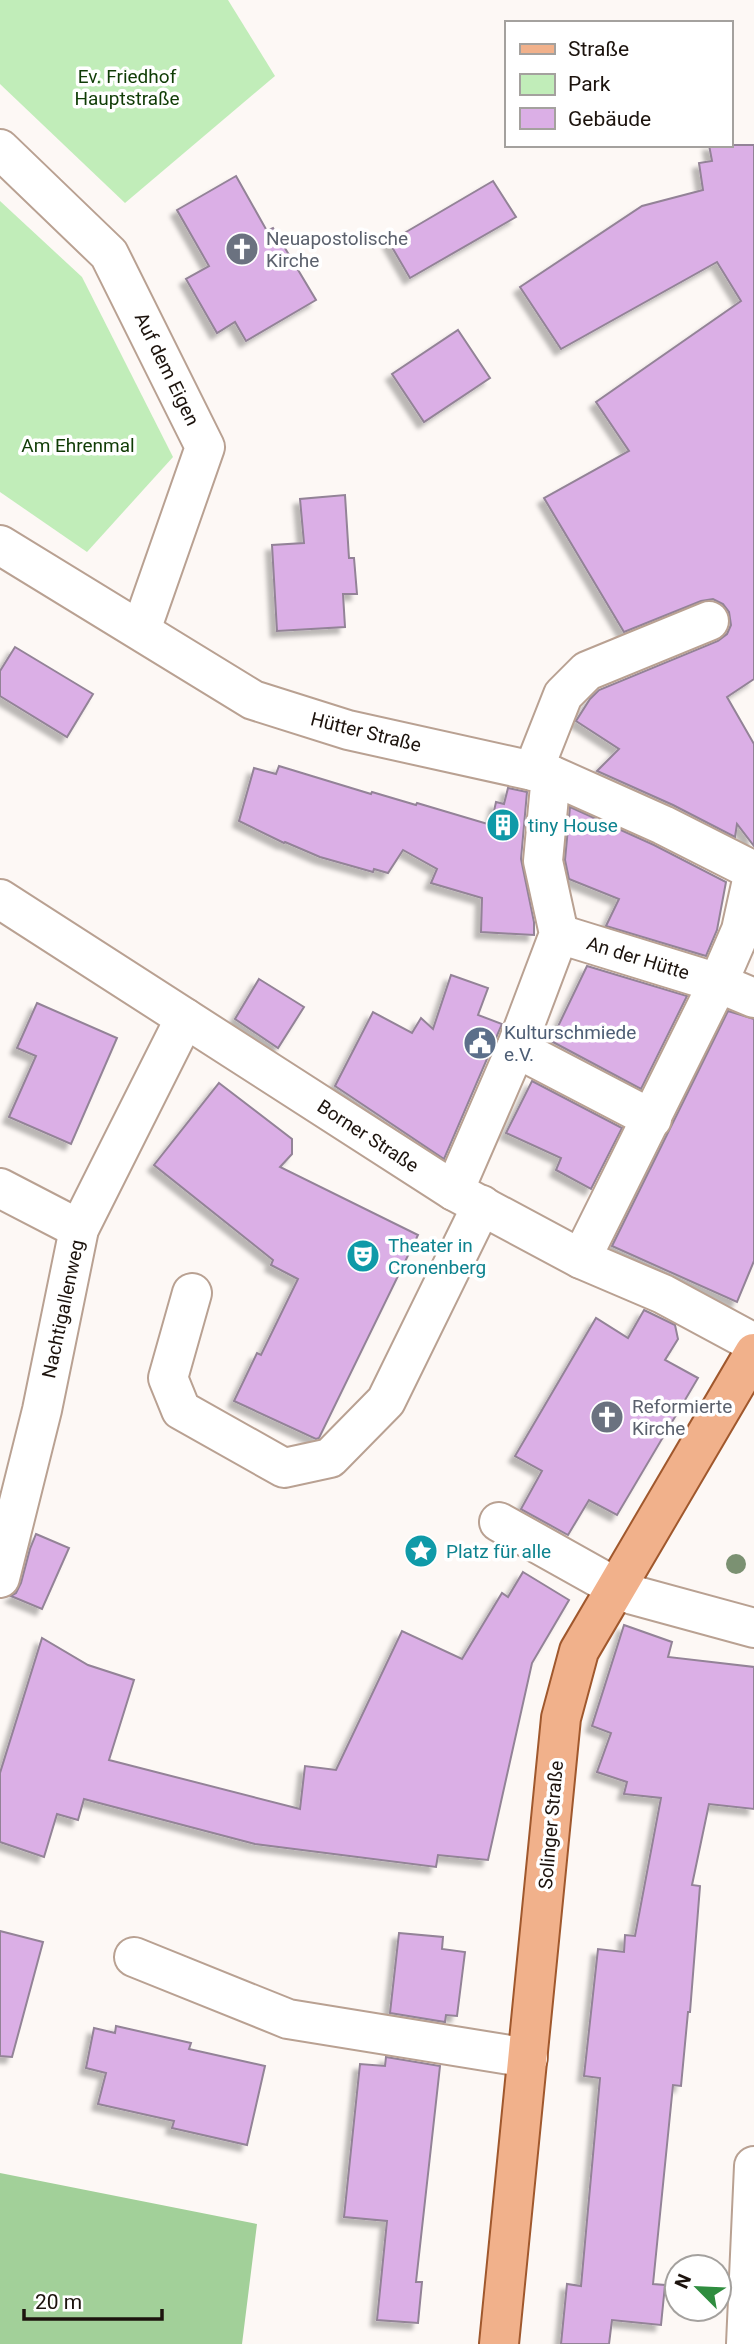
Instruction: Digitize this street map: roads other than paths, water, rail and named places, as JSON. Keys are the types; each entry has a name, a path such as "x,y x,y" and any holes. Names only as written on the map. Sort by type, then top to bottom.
{"main road":[{"name":"Solinger Straße","path":"499,2344 561,1718 579,1651 754,1353"}],"street":[{"name":"Auf dem Eigen","path":"0,149 109,254 205,447 141,629"},
{"name":"Hütter Straße","path":"0,545 253,700 348,730 542,773 663,825 754,871"},
{"path":"192,1293 168,1378 181,1410 284,1468 330,1458 386,1401 468,1198 516,1048 559,934 543,860 542,773 563,695 587,671 709,621"},
{"name":"An der Hütte","path":"581,1259 718,983 741,930 754,871"},
{"name":"Borner Straße","path":"0,899 468,1198 581,1259 663,1294 754,1343"},
{"name":"An der Hütte","path":"559,934 718,983 754,998"},
{"name":"Nachtigallenweg","path":"0,1578 42,1410 79,1229 185,1018"},
{"path":"516,1048 652,1119"},
{"path":"0,1188 79,1229"},
{"path":"499,1522 633,1595 754,1628"},
{"path":"134,1956 288,2019 528,2058"},
{"path":"746,2344 754,2166"}],"place":[{"name":"Neuapostolische Kirche","path":"242,249"},
{"name":"tiny House","path":"503,825"},
{"name":"Kulturschmiede e.V.","path":"480,1043"},
{"name":"Theater in Cronenberg","path":"363,1256"},
{"name":"Reformierte Kirche","path":"607,1417"},
{"name":"Platz für alle","path":"421,1551"}],"park label":[{"name":"Ev. Friedhof Hauptstraße","path":"127,87"},
{"name":"Am Ehrenmal","path":"78,445"}]}
